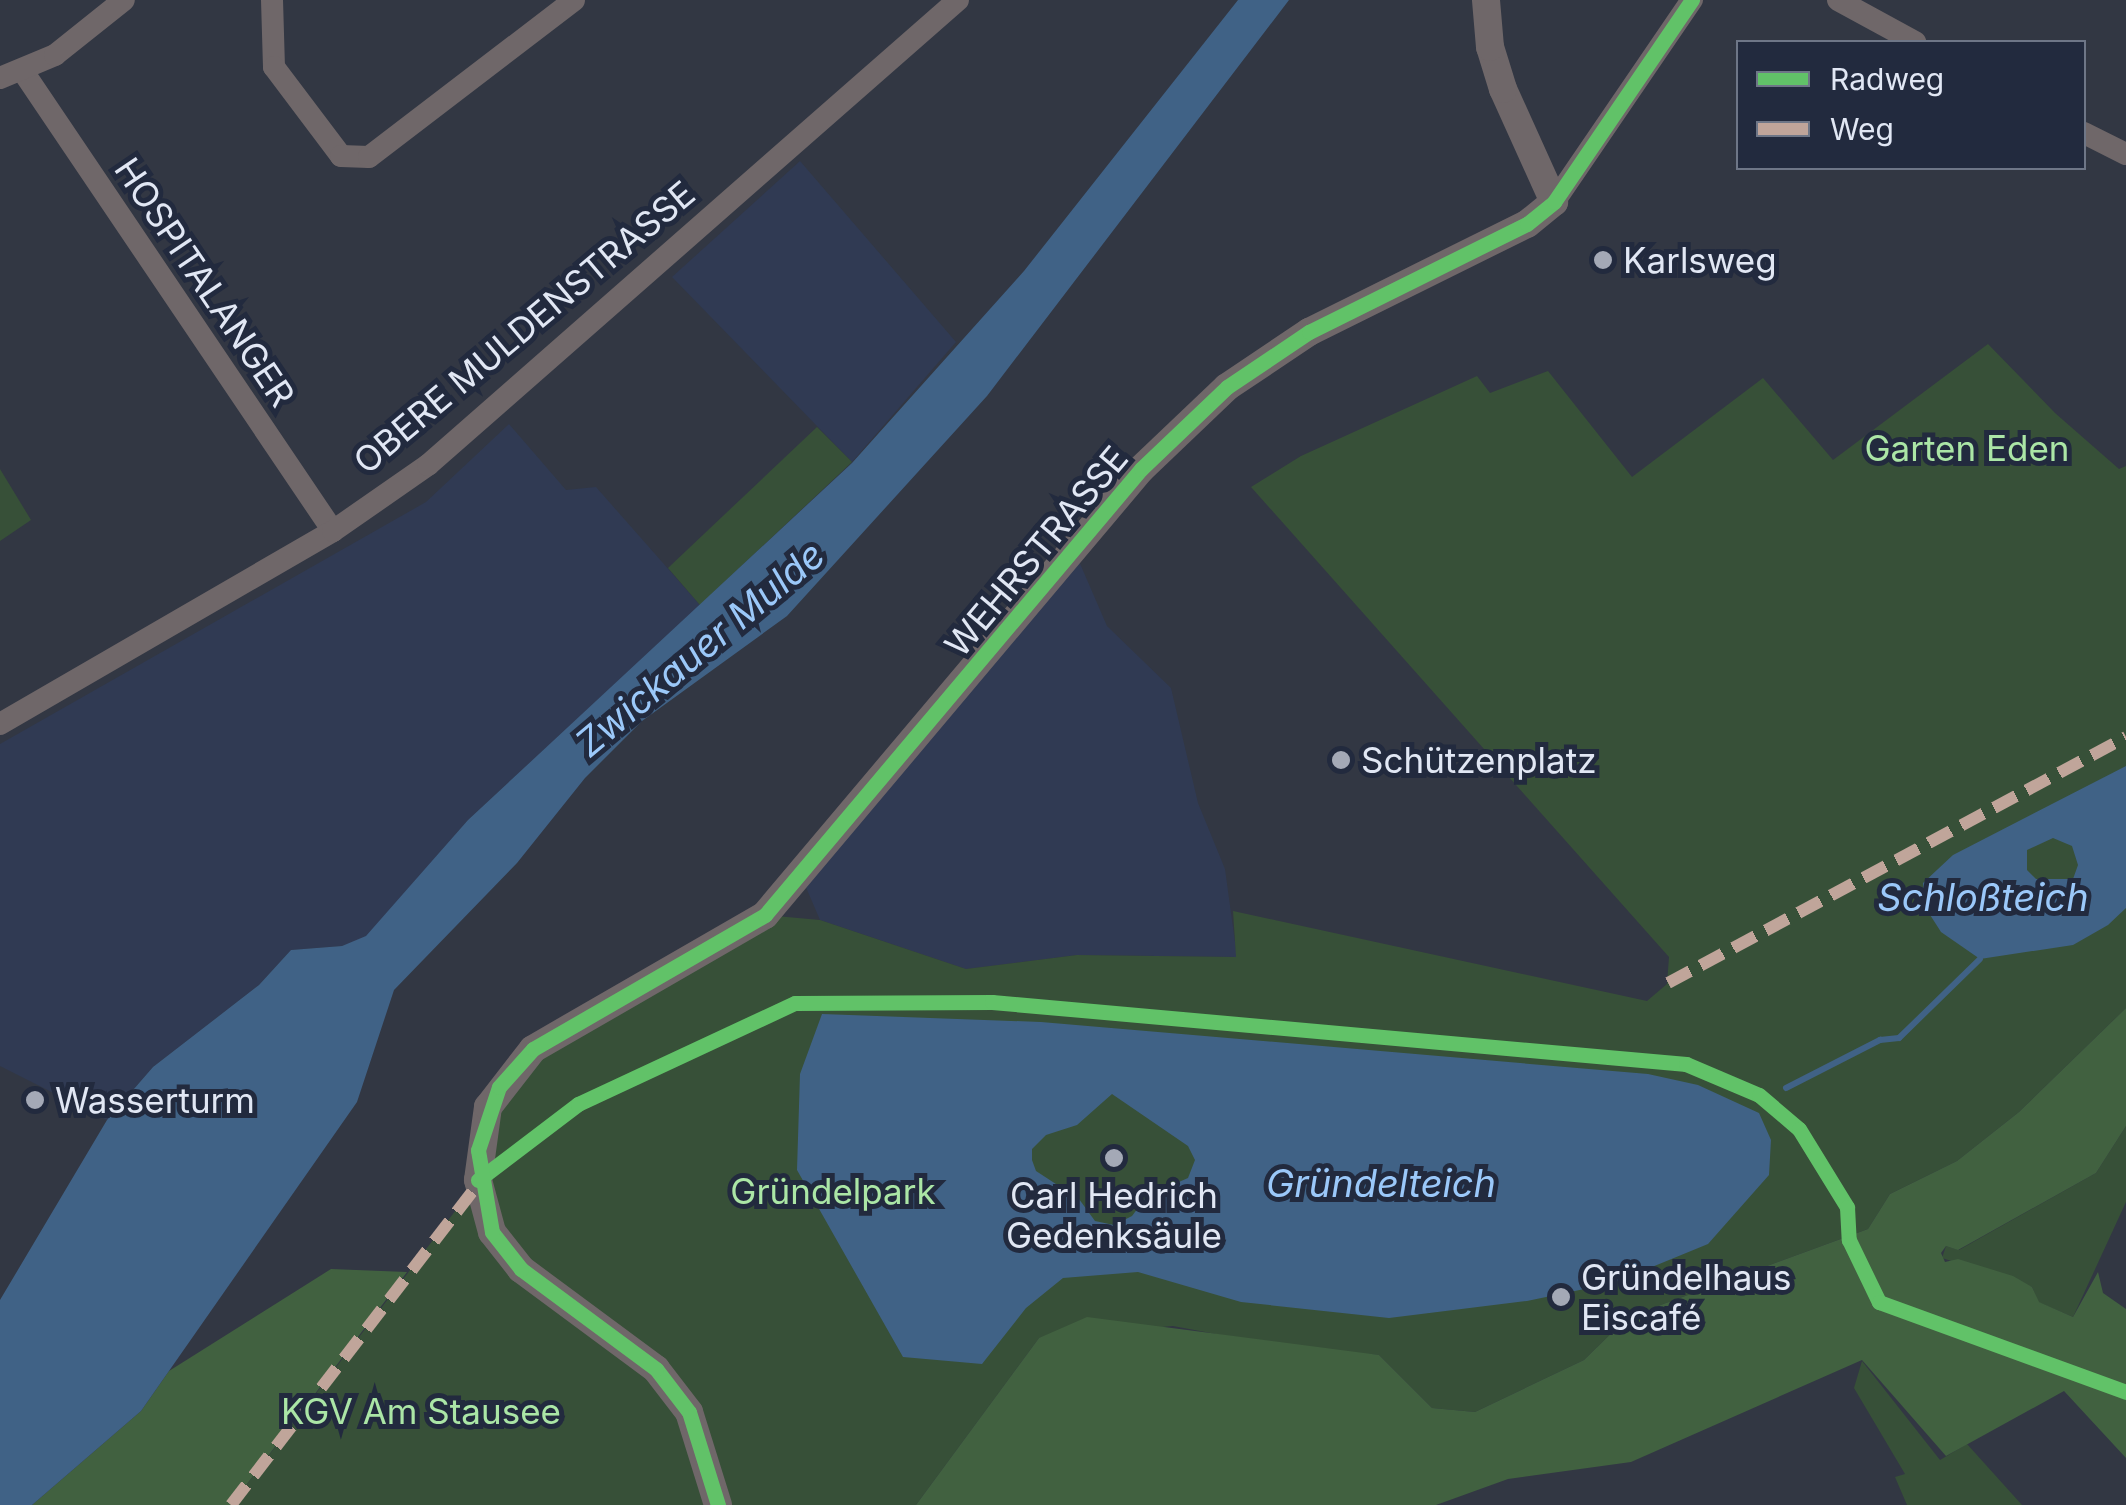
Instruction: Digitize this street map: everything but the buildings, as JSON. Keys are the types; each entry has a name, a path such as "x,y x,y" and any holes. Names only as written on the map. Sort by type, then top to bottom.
{"street":[{"path":"11,74 55,54 124,0"},
{"path":"272,0 274,67 340,156 368,157 574,0"},
{"name":"OBERE MULDENSTRASSE","path":"0,724 333,531 428,465 958,0"},
{"path":"1486,0 1490,48 1554,202"},
{"name":"WEHRSTRASSE","path":"718,1505 689,1412 656,1369 521,1269 492,1232 478,1180 481,1129 512,1069 533,1049 765,914 1141,469 1227,387 1309,332 1527,224 1554,202 1692,0"},
{"path":"1838,0 1910,40"},
{"name":"HOSPITALANGER","path":"11,74 333,531"},
{"path":"2086,134 2126,154"}],"shaded area":[{"path":"800,161 956,342 852,462 672,277"},
{"path":"509,424 566,490 596,487 700,605 468,820 366,937 342,946 291,950 259,985 153,1067 107,1120 0,1066 0,744 426,502"},
{"path":"1075,552 1107,626 1171,688 1198,803 1225,869 1237,957 1077,955 966,969 820,920 802,878"}],"green space":[{"name":"Gründelpark","path":"1988,344 2055,413 2119,469 2126,466 2126,1008 2019,1112 1957,1161 1890,1194 1868,1229 1628,1317 1584,1360 1475,1412 1432,1408 1379,1355 1296,1349 1173,1326 1039,1338 916,1505 231,1505 478,1181 499,1087 765,915 820,920 966,969 1077,955 1236,957 1233,911 1647,1001 1667,984 1669,957 1251,487 1301,456 1477,376 1490,393 1548,371 1632,477 1763,378 1833,460"},
{"path":"817,427 852,462 700,605 668,568"},
{"path":"0,469 31,520 0,541"},
{"path":"2126,1008 2126,1126 2096,1173 1958,1250 1946,1246 1941,1253 1945,1262 1958,1259 2013,1276 2032,1287 2039,1302 2073,1317 2098,1272 2103,1293 2126,1309 2126,1458 2064,1391 1946,1456 1862,1360 1631,1462 1508,1479 1436,1505 916,1505 1039,1338 1087,1317 1379,1355 1432,1408 1475,1412 1584,1360 1628,1317 1868,1229 1890,1194 1957,1161 2019,1112"},
{"path":"2126,1126 2126,1202 2073,1317 2038,1302 2032,1287 1942,1258 1946,1246 1959,1250 2096,1173"},
{"path":"331,1269 407,1272 231,1505 32,1505 141,1411 169,1371"},
{"path":"1862,1361 1940,1460 1967,1444 2022,1505 1907,1505 1895,1477 1905,1474 1854,1388"}],"water":[{"name":"Zwickauer Mulde","path":"1238,0 1289,0 987,396 787,616 642,721 585,778 517,863 394,990 357,1102 141,1411 32,1505 0,1505 0,1300 107,1120 153,1067 259,985 291,950 342,946 366,936 468,820 852,463 1024,271"},
{"name":"Schloßteich","path":"2126,766 2126,908 2108,925 2073,945 1980,959 1941,932 1925,907 1923,883 1953,855","holes":["2053,838 2072,846 2078,865 2073,879 2036,879 2027,870 2027,850"]},
{"name":"Gründelteich","path":"822,1014 1041,1022 1648,1074 1698,1085 1759,1113 1771,1140 1769,1175 1708,1244 1613,1283 1527,1301 1389,1318 1241,1302 1138,1272 1063,1278 1026,1308 982,1364 903,1357 797,1170 800,1074","holes":["1112,1094 1188,1146 1195,1160 1188,1178 1147,1196 1132,1216 1114,1225 1095,1221 1079,1199 1036,1171 1032,1160 1032,1149 1046,1135 1077,1125"]}],"waterway":[{"path":"1786,1088 1880,1040 1899,1038 1980,959"}],"marked path":[{"path":"1668,983 2126,737"},
{"path":"231,1505 484,1176"}],"cycle path":[{"path":"718,1505 689,1412 656,1369 521,1269 492,1232 478,1150 499,1087 533,1049 765,915 1141,469 1227,387 1309,332 1527,224 1554,202 1692,0"},
{"path":"478,1180 578,1104 795,1003 992,1002 1686,1064 1759,1095 1799,1129 1847,1207 1849,1240 1879,1302 2126,1392"}],"place":[{"name":"Karlsweg","path":"1603,260"},
{"name":"Schützenplatz","path":"1341,760"},
{"name":"Wasserturm","path":"35,1100"},
{"name":"Carl Hedrich Gedenksäule","path":"1114,1158"},
{"name":"Gründelhaus Eiscafé","path":"1561,1297"}],"park label":[{"name":"Garten Eden","path":"1967,448"},
{"name":"KGV Am Stausee","path":"421,1411"}]}
